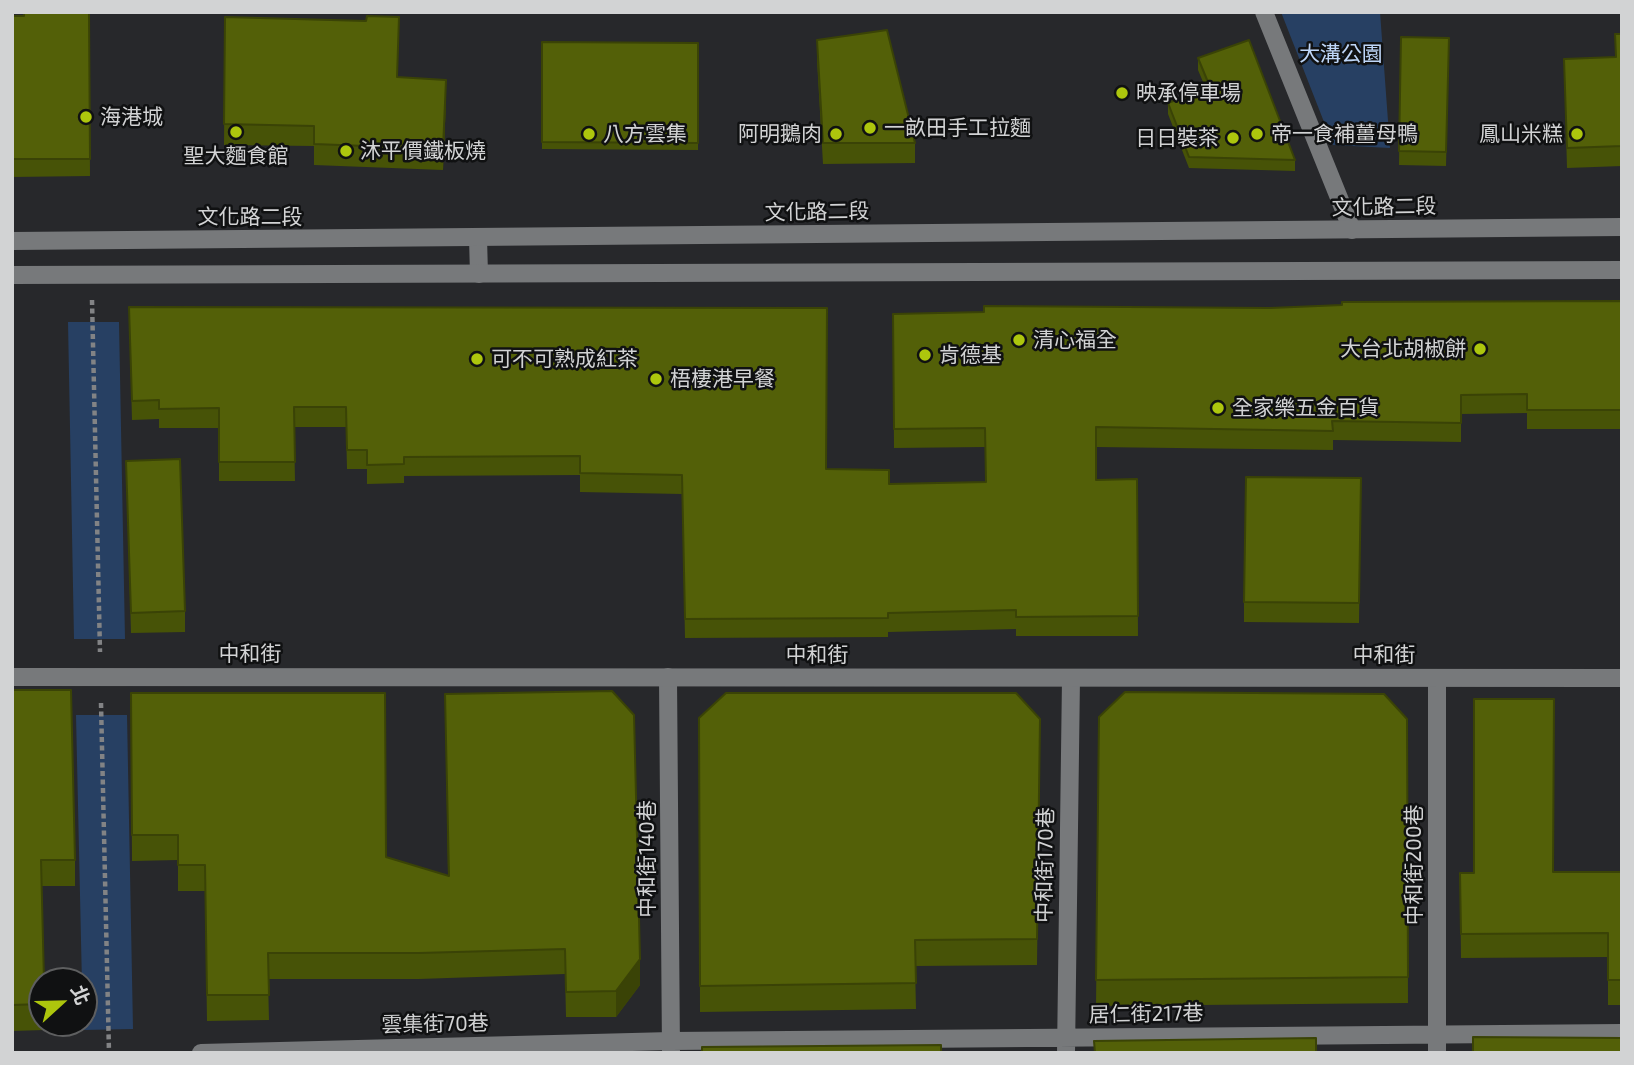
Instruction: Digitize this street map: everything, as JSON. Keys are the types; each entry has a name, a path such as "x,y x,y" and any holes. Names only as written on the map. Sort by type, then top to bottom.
{"street":[{"path":"1264,12 1352,230"},
{"name":"文化路二段","path":"12,241 1622,227"},
{"path":"478,238 479,274"},
{"path":"12,275 1622,270"},
{"name":"中和街","path":"12,677 1622,678"},
{"name":"中和街140巷","path":"668,677 671,1047"},
{"name":"中和街170巷","path":"1066,1045 1071,678"},
{"name":"中和街200巷","path":"1437,678 1437,1053"},
{"name":"居仁街217巷","path":"671,1047 1066,1045 1437,1034 1622,1032"},
{"name":"雲集街70巷","path":"201,1053 671,1047"}],"green space":[{"name":"大溝公園","path":"1281,12 1380,12 1390,148 1333,145"},
{"path":"68,322 119,322 125,639 74,639"},
{"path":"76,715 127,715 133,1029 98,1030 98,967 82,967"}],"building":[{"path":"24,12 89,12 90,159 12,159 12,16 24,16"},
{"path":"367,16 399,17 397,77 446,80 443,149 314,144 314,126 224,124 225,17 366,21"},
{"path":"887,30 915,143 823,143 817,40"},
{"path":"1615,34 1622,34 1622,146 1567,148 1564,59 1616,57"},
{"path":"1401,37 1449,38 1446,152 1399,151"},
{"path":"1249,40 1295,160 1189,157 1168,103 1210,87 1198,58"},
{"path":"542,42 698,43 698,143 542,142"},
{"path":"1622,301 1622,410 1527,410 1527,394 1461,395 1461,423 1332,421 1333,431 1096,427 1096,480 1137,479 1138,616 1016,617 1016,610 888,613 888,618 685,619 682,475 580,473 580,456 404,457 404,464 367,465 367,450 347,450 346,407 294,407 295,462 219,462 219,408 159,409 159,400 132,401 129,307 827,308 826,469 889,470 889,484 986,482 985,428 894,429 893,314 984,312 984,306 1270,308 1342,305 1342,302"},
{"path":"180,459 185,611 131,613 126,461"},
{"path":"1246,477 1361,478 1359,603 1244,602"},
{"path":"12,690 71,690 75,860 41,860 44,967 28,967 28,1004 12,1005"},
{"path":"612,691 634,715 640,959 616,991 566,992 565,949 268,953 269,995 207,995 205,865 178,865 178,835 132,835 131,693 385,693 386,857 449,876 445,694"},
{"path":"1125,692 1384,694 1407,719 1408,977 1096,980 1099,717"},
{"path":"726,693 1016,693 1040,719 1037,939 915,940 916,983 700,986 699,718"},
{"path":"1474,699 1554,699 1553,872 1622,872 1622,980 1608,980 1608,933 1461,934 1460,873 1474,873"},
{"path":"1473,1037 1622,1038 1622,1053 1473,1053"},
{"path":"1316,1038 1316,1053 1095,1053 1094,1041"},
{"path":"941,1045 941,1053 702,1053 702,1047"}],"place":[{"name":"映承停車場","path":"1122,93"},
{"name":"海港城","path":"86,117"},
{"name":"一畝田手工拉麵","path":"870,128"},
{"name":"聖大麵食館","path":"236,132"},
{"name":"八方雲集","path":"589,134"},
{"name":"阿明鵝肉","path":"836,134"},
{"name":"帝一食補薑母鴨","path":"1257,134"},
{"name":"鳳山米糕","path":"1577,134"},
{"name":"日日裝茶","path":"1233,138"},
{"name":"沐平價鐵板燒","path":"346,151"},
{"name":"清心福全","path":"1019,340"},
{"name":"大台北胡椒餅","path":"1480,349"},
{"name":"肯德基","path":"925,355"},
{"name":"可不可熟成紅茶","path":"477,359"},
{"name":"梧棲港早餐","path":"656,379"},
{"name":"全家樂五金百貨","path":"1218,408"}]}
